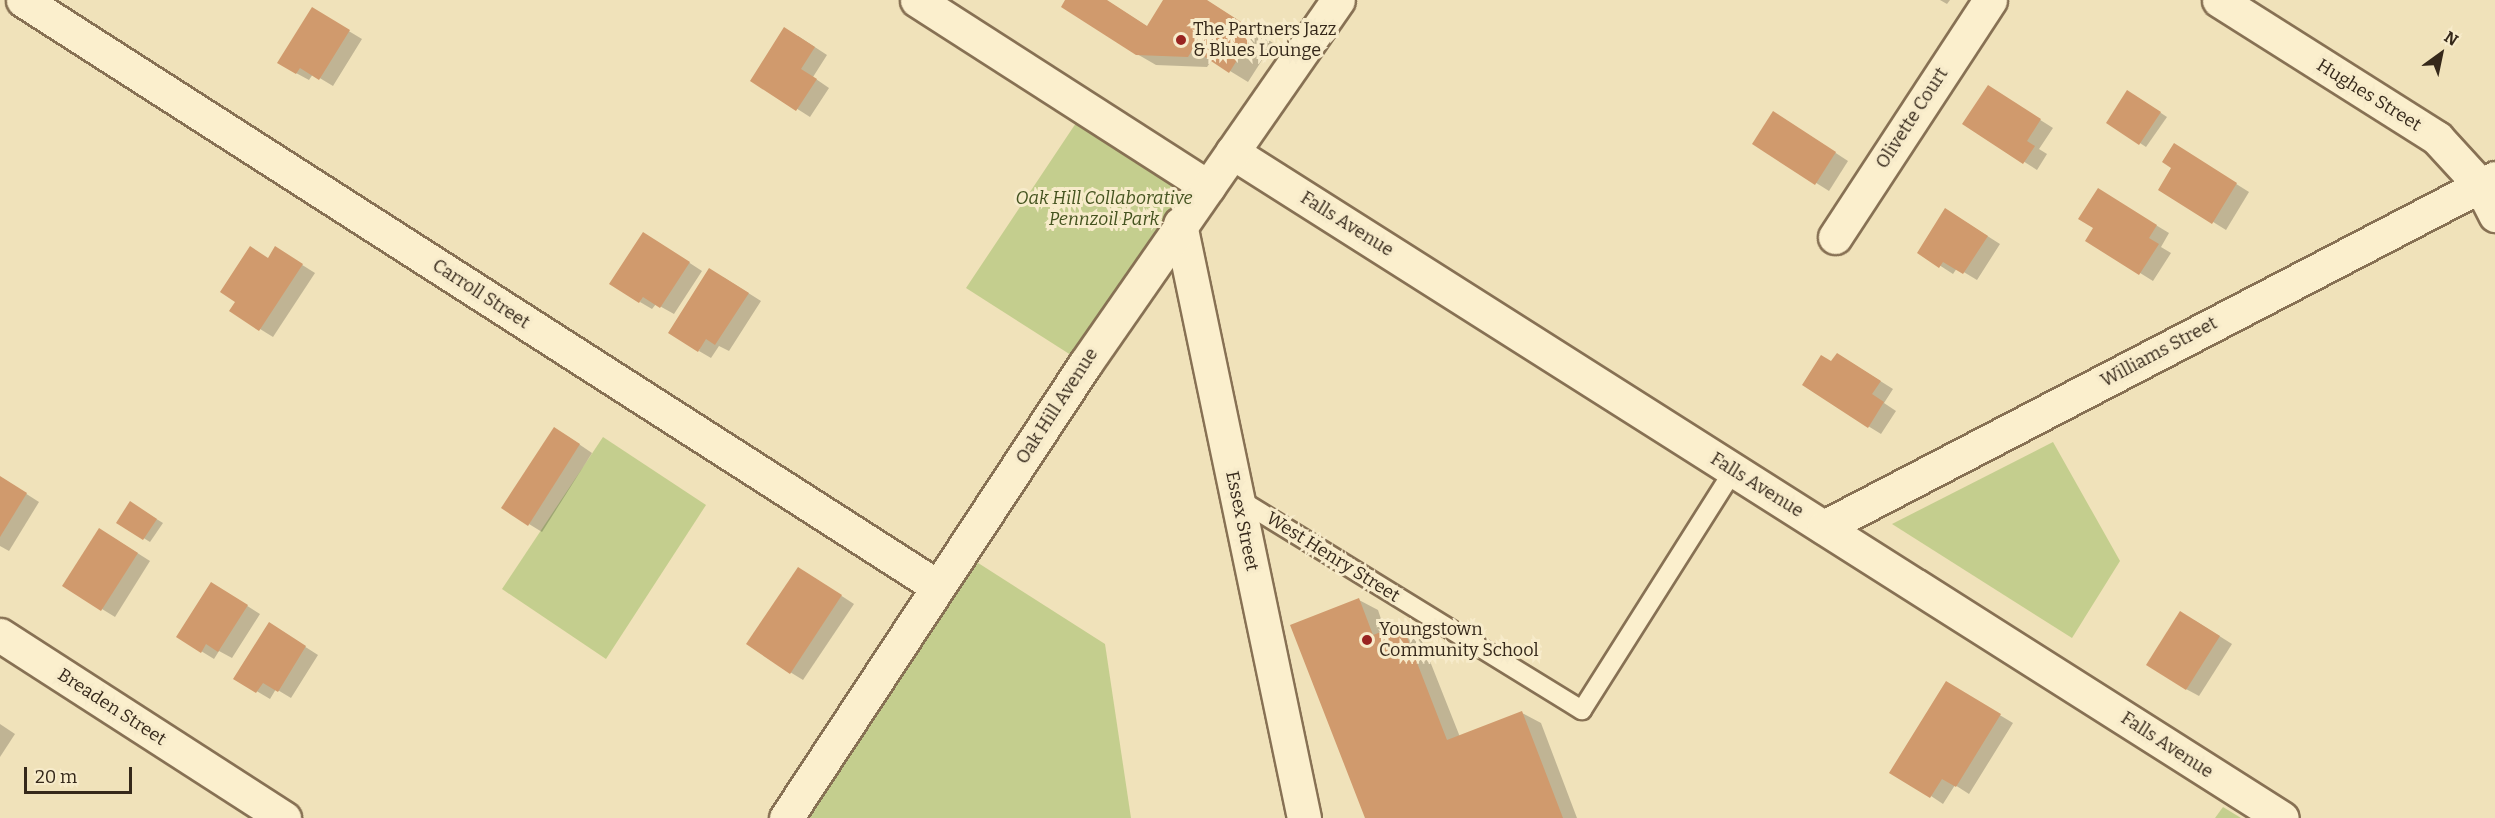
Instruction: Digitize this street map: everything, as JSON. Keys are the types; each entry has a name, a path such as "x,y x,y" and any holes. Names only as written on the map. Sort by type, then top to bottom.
{"street":[{"name":"Carroll Street","path":"24,0 938,587"},
{"path":"917,0 1208,187"},
{"name":"Oak Hill Avenue","path":"786,818 1180,224 1338,0"},
{"name":"Olivette Court","path":"1835,237 1990,0"},
{"name":"Hughes Street","path":"2226,2 2437,138 2487,182 2495,215"},
{"name":"Falls Avenue","path":"1232,152 2282,818"},
{"name":"Williams Street","path":"1824,527 2487,182"},
{"name":"Essex Street","path":"1180,224 1304,818"},
{"name":"Breaden Street","path":"0,635 284,818"}],"lane":[{"name":"West Henry Street","path":"1237,498 1582,710 1734,470"}],"green space":[{"name":"Oak Hill Collaborative Pennzoil Park","path":"1086,108 1208,187 1085,364 966,288"},
{"path":"603,437 706,505 606,659 502,589"},
{"path":"2053,442 2120,561 2072,638 1892,524"},
{"path":"961,552 1105,644 1131,818 786,818"},
{"path":"2223,807 2241,818 2215,818"}],"building":[{"name":"The Partners Jazz & Blues Lounge","path":"1065,0 1107,0 1147,26 1163,0 1207,0 1255,31 1229,73 1193,49 1188,57 1136,55 1061,7"},
{"path":"312,7 350,30 319,80 300,68 296,74 277,63"},
{"path":"784,27 815,47 801,69 817,79 796,111 750,81"},
{"path":"1988,85 2041,119 2027,141 2035,146 2023,164 1962,124"},
{"path":"2127,90 2161,112 2139,145 2106,123"},
{"path":"1773,111 1836,152 1815,185 1752,144"},
{"path":"2174,143 2237,183 2212,224 2158,190 2171,168 2162,162"},
{"path":"2098,188 2157,225 2149,238 2159,244 2139,275 2085,241 2093,228 2078,219"},
{"path":"1945,208 1988,236 1963,274 1943,262 1939,268 1917,253"},
{"path":"643,232 690,262 660,308 643,297 639,303 609,284"},
{"path":"250,246 268,258 275,246 303,264 259,331 229,311 235,302 220,292"},
{"path":"709,268 749,293 715,345 706,339 698,352 668,333"},
{"path":"1837,353 1881,381 1872,394 1884,402 1868,428 1802,385 1821,355 1831,361"},
{"path":"554,427 580,444 528,526 501,508"},
{"path":"0,476 27,493 0,537"},
{"path":"130,501 157,519 143,540 116,523"},
{"path":"99,528 138,553 101,611 62,586"},
{"path":"798,567 842,595 790,674 746,644"},
{"path":"211,582 248,605 218,652 206,644 201,653 176,637"},
{"path":"1359,598 1373,635 1402,624 1447,740 1522,711 1563,818 1365,818 1290,625"},
{"path":"2180,611 2220,636 2186,690 2146,665"},
{"path":"269,622 306,646 278,692 263,683 256,693 233,679"},
{"path":"1946,681 2001,714 1956,787 1942,779 1930,798 1889,773"}],"place":[{"name":"The Partners Jazz & Blues Lounge","path":"1181,40"},
{"name":"Youngstown Community School","path":"1367,640"}]}
